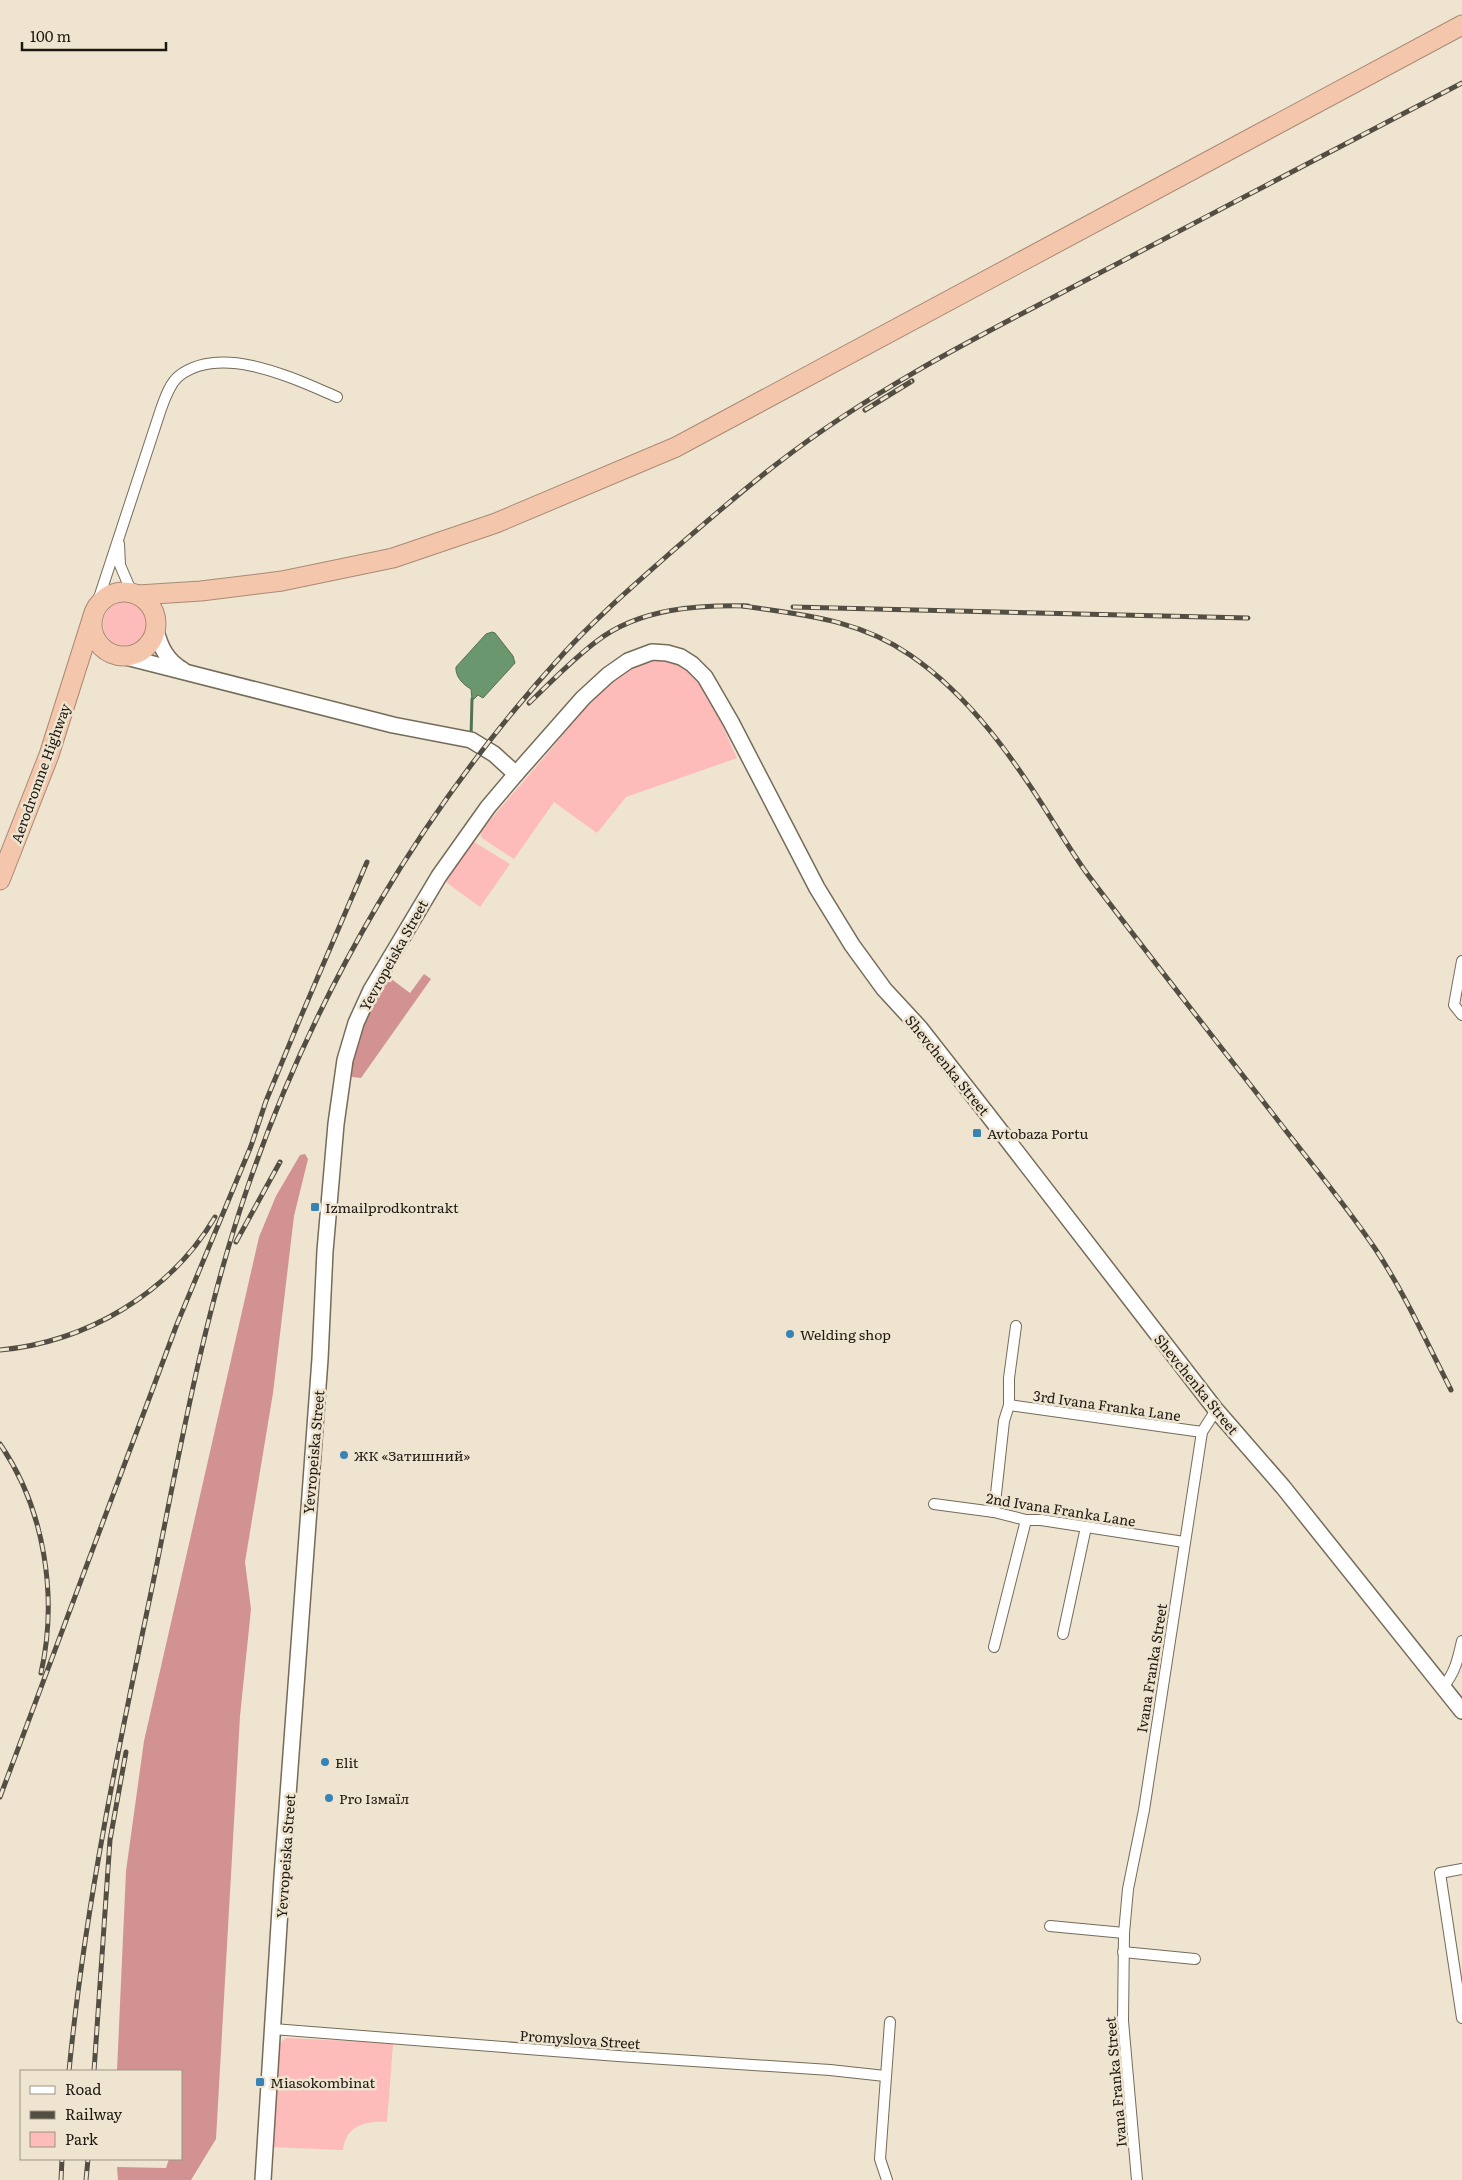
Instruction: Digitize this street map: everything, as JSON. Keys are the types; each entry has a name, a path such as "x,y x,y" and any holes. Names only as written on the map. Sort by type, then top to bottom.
{"highway":[{"path":"201,592 178,600 165,612 147,647 135,654 119,656 105,650 96,640 92,629 94,613 108,597 120,592 135,594 201,592 282,581 393,558 496,523 676,447 1462,25"},
{"path":"135,594 152,608 156,628"},
{"name":"Aerodromne Highway","path":"0,880 45,764 94,613"},
{"name":"Aerodromne Highway","path":"69,694 76,680 87,668 100,659 119,656"}],"main road":[{"path":"156,628 159,642 167,657 180,669 191,674"},
{"name":"Shevchenka Street","path":"516,774 583,698 608,675 628,661 652,652 667,653 681,657 692,664 705,678 731,722 817,888 852,945 884,989 920,1028 1216,1410 1283,1488 1462,1711"},
{"path":"119,656 393,725 471,740 494,754 516,774"},
{"name":"Yevropeiska Street","path":"263,2180 282,1877 320,1359 325,1252 334,1147 344,1066 356,1024 380,972 439,876 488,807 516,774"}],"street":[{"name":"Aerodromne Highway","path":"94,613 161,409 168,391 178,376 192,368 206,364 230,362 304,382 337,397"},
{"name":"Aerodromne Highway","path":"119,534 120,565 135,594"},
{"path":"1462,961 1454,1005 1462,1015"},
{"path":"994,1512 1004,1421 1009,1405 1009,1378 1016,1326"},
{"name":"3rd Ivana Franka Lane","path":"1009,1405 1202,1432"},
{"name":"Ivana Franka Street","path":"1137,2180 1123,2022 1123,1952 1128,1889 1144,1810 1202,1432 1216,1410"},
{"name":"2nd Ivana Franka Lane","path":"934,1504 994,1512 1026,1520 1041,1520 1184,1542"},
{"path":"994,1647 1026,1520"},
{"path":"1063,1634 1086,1527"},
{"path":"1443,1687 1456,1666 1462,1641"},
{"path":"1462,1869 1440,1873 1462,2018"},
{"path":"1050,1926 1124,1933"},
{"path":"1123,1952 1195,1958"},
{"path":"887,2180 880,2159 890,2022"},
{"name":"Promyslova Street","path":"273,2029 618,2056 830,2070 885,2076"}],"green space":[{"path":"125,602 137,606 143,612 147,624 143,636 137,642 125,646 113,642 107,636 103,624 107,612 113,606"},
{"path":"657,659 677,662 691,672 707,694 737,758 626,797 597,833 554,802 514,859 482,838 480,832 595,698 623,674 639,665"},
{"path":"474,842 510,864 480,907 446,882 471,843"},
{"path":"286,2038 393,2043 387,2122 372,2122 358,2126 348,2135 343,2150 271,2147 279,2044"}],"shaded area":[{"path":"495,633 513,656 515,663 483,698 478,695 472,699 471,689 460,680 456,667 486,634"},
{"path":"424,974 431,979 361,1078 352,1077 351,1067 357,1041 368,1013 386,979 390,978 410,993"},
{"path":"305,1154 308,1159 294,1216 273,1393 245,1562 251,1609 240,1716 216,2139 191,2180 118,2180 117,2167 166,2168 169,2160 182,2160 182,2070 117,2070 126,1871 144,1741 259,1237 276,1196 300,1155"}],"waterway":[{"path":"471,737 472,699"}],"railway":[{"path":"69,2070 84,1948 104,1826 183,1434 205,1335 231,1237 274,1116 305,1044 340,973 378,905 419,838 464,774 513,712 576,640 668,555 736,497 815,436 892,386 971,341 1462,83"},
{"path":"865,410 912,381"},
{"path":"743,606 829,620 870,633 910,655 932,671 971,709 1022,774 1088,875 1365,1234 1397,1284 1451,1390"},
{"path":"529,703 588,648 614,630 632,621 650,615 689,608 748,606"},
{"path":"793,607 1248,618"},
{"path":"0,1797 177,1324 251,1146 266,1101 367,862"},
{"path":"236,1242 280,1162"},
{"path":"0,1350 64,1337 123,1309 175,1269 215,1217"},
{"path":"0,1444 15,1469 28,1497 44,1554 48,1614 46,1644 41,1673"},
{"path":"94,2070 110,1840 126,1752"},
{"path":"61,2180 62,2160"},
{"path":"86,2180 88,2160"}],"place":[{"name":"Avtobaza Portu","path":"977,1133"},
{"name":"Izmailprodkontrakt","path":"315,1207"},
{"name":"Welding shop","path":"790,1334"},
{"name":"ЖК «Затишний»","path":"344,1455"},
{"name":"Elit","path":"325,1762"},
{"name":"Pro Ізмаїл","path":"329,1798"},
{"name":"Miasokombinat","path":"260,2082"}]}
